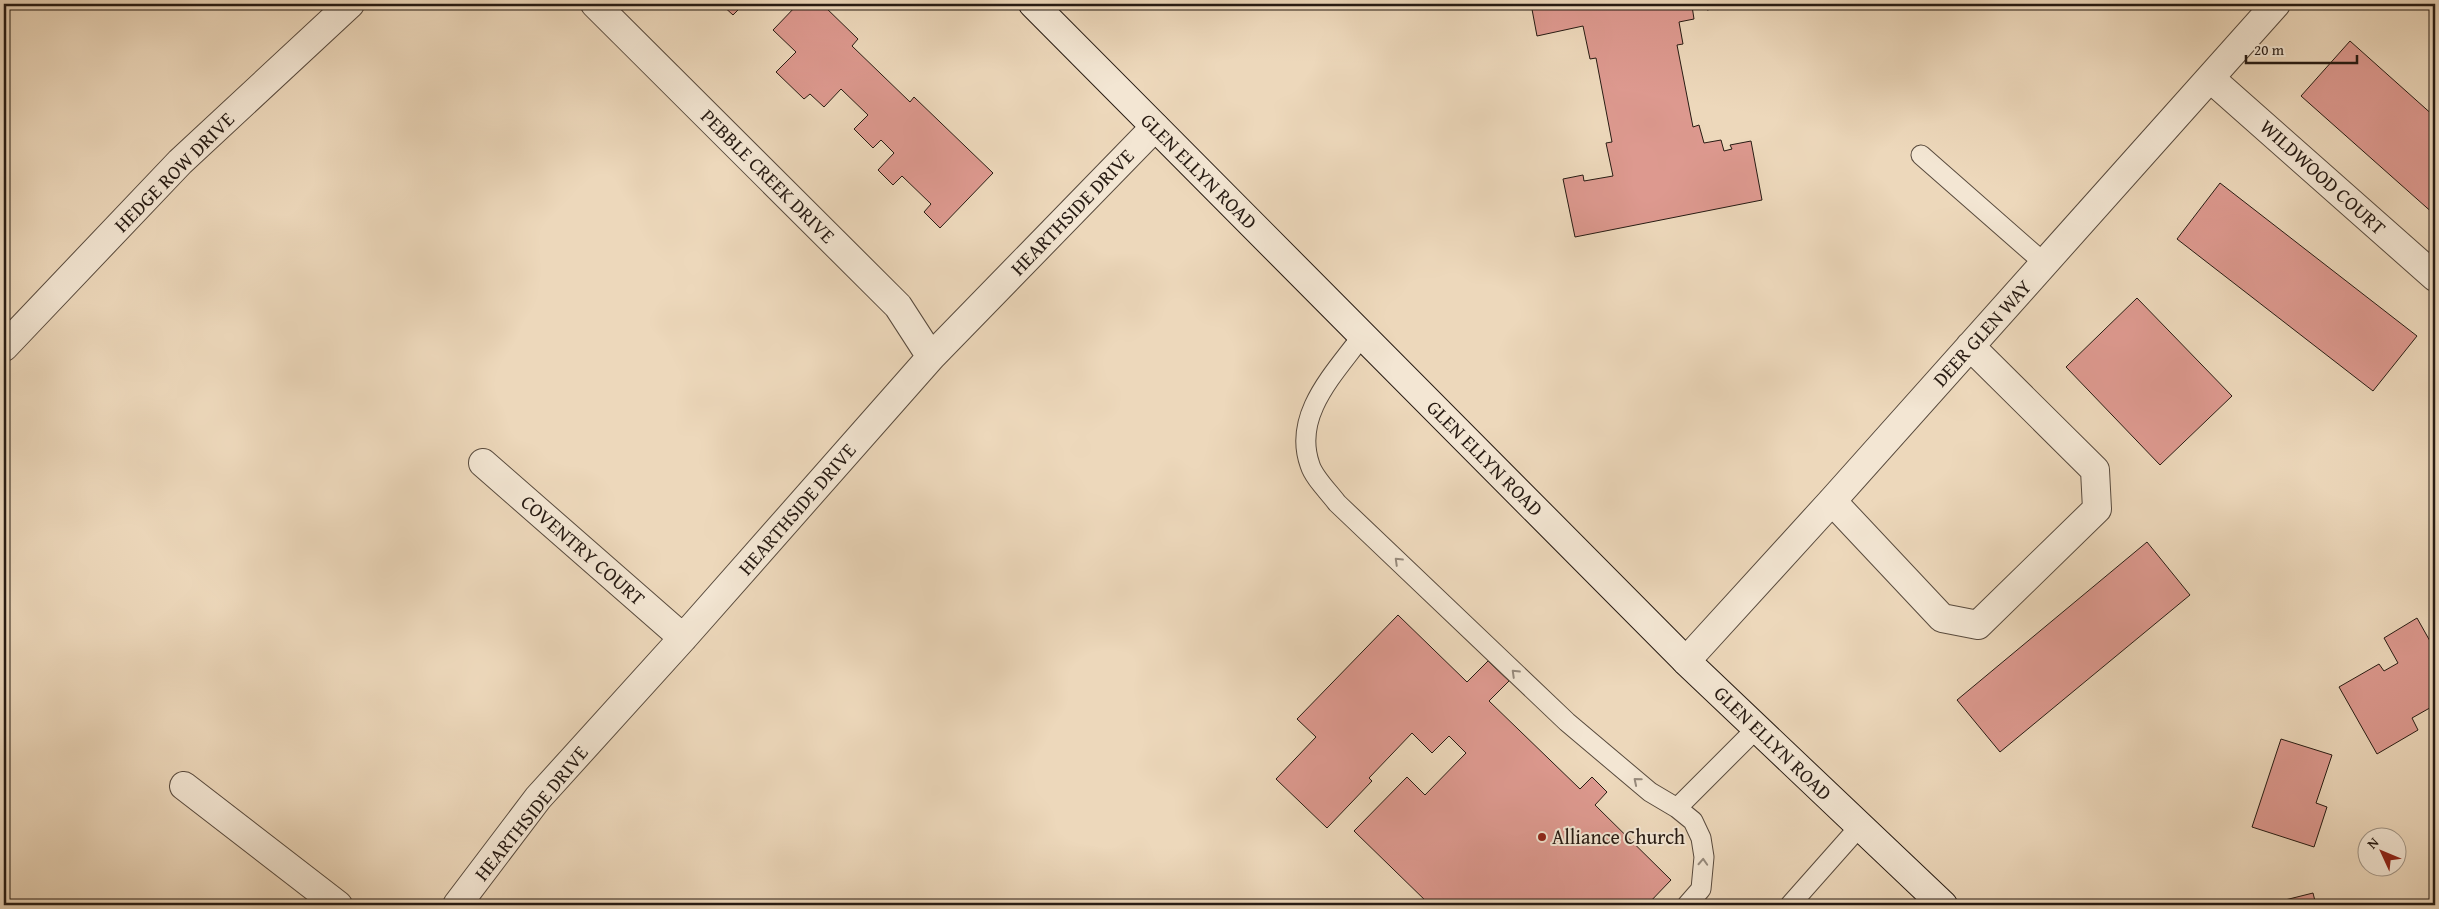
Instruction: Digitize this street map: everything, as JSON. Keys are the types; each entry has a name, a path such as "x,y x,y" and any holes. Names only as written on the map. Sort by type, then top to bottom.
{"street":[{"name":"HEDGE ROW DRIVE","path":"4,347 180,162 350,4"},
{"name":"PEBBLE CREEK DRIVE","path":"595,4 898,306 931,357"},
{"name":"GLEN ELLYN ROAD","path":"1034,4 1686,661 1943,905"},
{"name":"DEER GLEN WAY","path":"1686,661 1832,501 2276,4"},
{"name":"WILDWOOD COURT","path":"2210,78 2435,277"},
{"name":"HEARTHSIDE DRIVE","path":"457,905 538,798 683,638 931,357 1155,127"},
{"path":"1832,501 1942,618 1978,625 2097,509 2095,470 1970,346"},
{"name":"COVENTRY COURT","path":"483,463 683,638"},
{"path":"184,786 338,905"}],"lane":[{"path":"1921,155 2044,264"},
{"path":"1362,336 1313,403 1305,435 1310,466 1337,503 1567,722 1650,792 1677,808 1693,821 1701,838 1704,857 1701,889 1687,905"},
{"path":"1677,808 1757,728"},
{"path":"1790,905 1860,826"}],"building":[{"path":"721,4 744,4 733,15"},
{"path":"798,4 822,4 858,39 852,46 910,102 914,97 993,173 940,228 924,212 931,204 902,176 893,185 878,170 894,153 881,140 873,148 854,129 868,115 841,89 824,107 810,94 804,99 776,72 796,52 773,30"},
{"path":"1531,4 1704,4 1692,6 1694,19 1679,22 1683,44 1677,45 1693,127 1699,125 1704,143 1721,140 1724,151 1732,149 1730,145 1751,141 1762,200 1575,237 1563,179 1583,175 1584,181 1613,176 1606,143 1612,142 1596,58 1590,59 1583,26 1537,36"},
{"path":"1705,4 1722,4 1722,7 1707,10"},
{"path":"2350,41 2435,117 2435,215 2301,96"},
{"path":"2220,183 2417,336 2373,391 2177,239"},
{"path":"2137,298 2232,396 2160,465 2066,367"},
{"path":"2147,542 2190,595 2000,752 1957,700"},
{"path":"1398,615 1467,682 1488,661 1509,681 1489,701 1580,789 1592,777 1607,792 1595,805 1671,880 1647,905 1430,905 1354,831 1407,777 1425,795 1466,753 1449,736 1432,753 1412,733 1369,778 1372,781 1327,828 1276,779 1316,737 1297,719"},
{"path":"2417,618 2435,650 2435,705 2412,718 2418,730 2377,754 2339,687 2379,664 2384,671 2398,663 2384,638"},
{"path":"2281,739 2332,755 2316,803 2327,807 2314,847 2252,827"},
{"path":"2313,893 2316,905 2265,905"}],"place":[{"name":"Alliance Church","path":"1542,837"}]}
